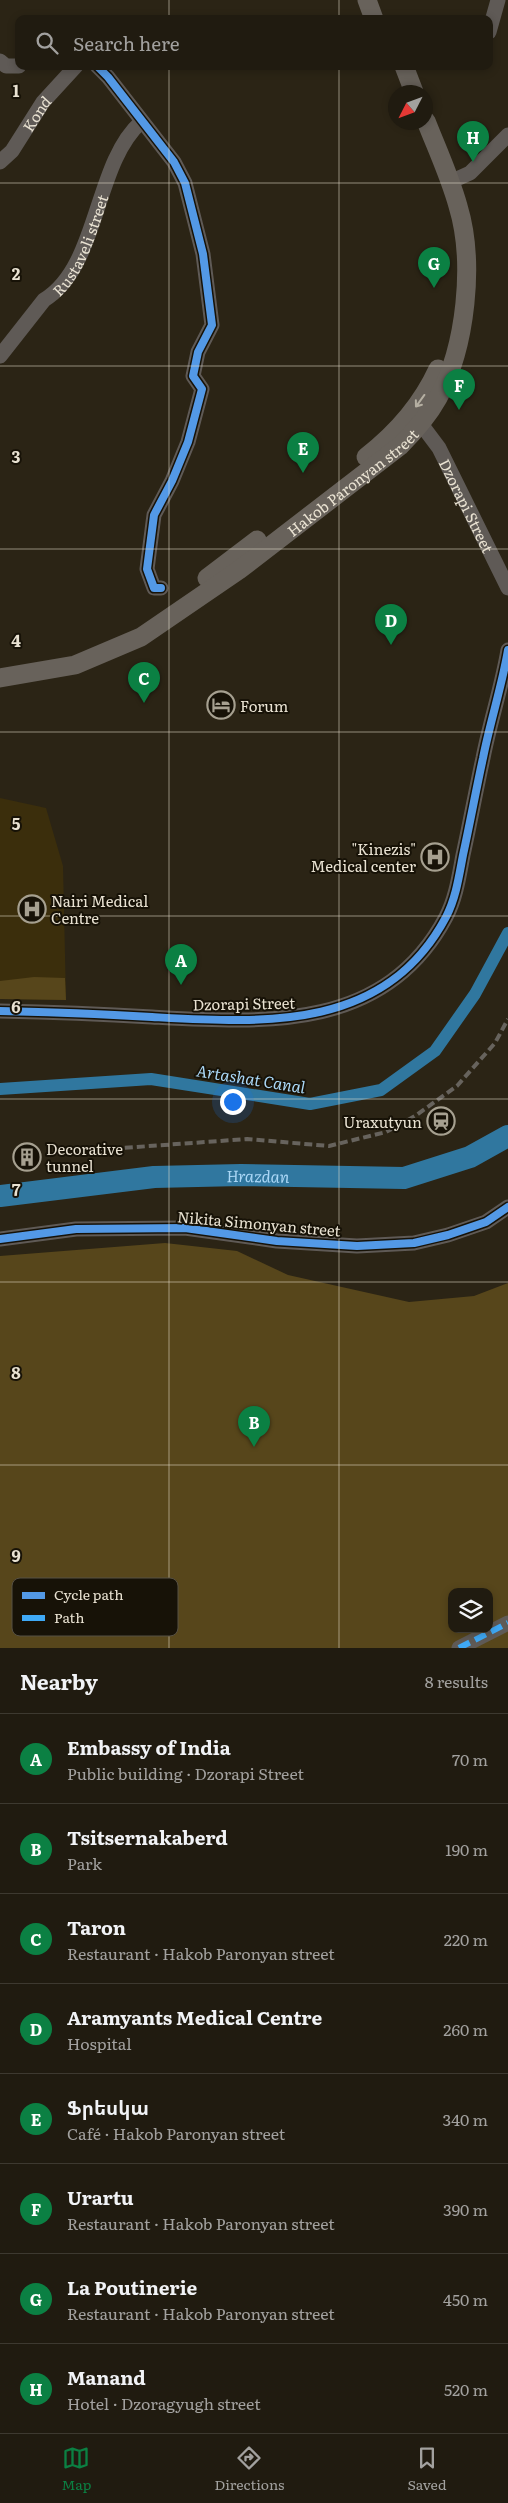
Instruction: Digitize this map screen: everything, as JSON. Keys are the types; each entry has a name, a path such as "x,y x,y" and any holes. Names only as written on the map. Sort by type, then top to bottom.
{"main road":[{"path":"367,0 373,15"},
{"path":"379,0 385,15"},
{"path":"394,70 399,85"},
{"path":"406,70 411,85"},
{"name":"Hakob Paronyan street","path":"0,672 87,650 118,637 172,604 368,455 388,438 410,414 426,392 445,352 456,306 457,277 457,256 447,205 417,130"},
{"name":"Hakob Paronyan street","path":"0,678 75,665 141,637 239,570 392,452 421,424 438,397 451,366 464,305 466,248 459,207 430,130"}],"street":[{"path":"493,18 498,0"},
{"name":"Kond","path":"0,162 12,151 43,102 72,70"},
{"path":"102,70 174,162 185,183 203,254 212,326 198,352 193,376 202,389 193,427 172,482 154,515 147,569 154,588 161,588"},
{"name":"Rustaveli street","path":"0,356 44,300 51,296 67,277 98,210 104,182 130,131 141,122"},
{"path":"450,182 470,173 508,135"},
{"name":"Dzorapi Street","path":"421,424 439,448 508,588"},
{"name":"Dzorapi Street","path":"0,1011 70,1012 222,1020 284,1019 326,1012 370,994 396,978 426,951 446,916 456,892 483,756 508,650"},
{"name":"Nikita Simonyan street","path":"0,1239 76,1229 185,1228 276,1241 356,1246 414,1243 448,1235 486,1222 508,1207"},
{"path":"459,1648 508,1623"}],"shaded area":[{"name":"Nairi Medical Centre","path":"0,798 46,808 63,866 66,1000 0,999"},
{"path":"34,977 65,978 66,1000 0,999 0,981"},
{"path":"165,1243 237,1251 288,1275 409,1302 474,1296 508,1283 508,1648 0,1648 0,1256"}],"waterway":[{"name":"Artashat Canal","path":"0,1089 151,1079 310,1104 381,1090 435,1051 475,994 508,933"},
{"name":"Hrazdan","path":"0,1196 154,1177 241,1175 404,1178 470,1157 508,1136"}],"railway":[{"path":"53,1153 247,1139 329,1146 386,1132 415,1116 457,1086 495,1043 508,1019"}],"marked path":[{"path":"459,1648 508,1623"}],"cycle path":[{"path":"101,70 174,162 185,183 203,254 212,325 198,352 193,376 202,389 188,442 172,481 154,515 147,569 154,588 161,588"},
{"path":"0,1011 194,1019 237,1020 278,1018 318,1012 356,1001 390,982 420,955 446,917 452,902 508,650"},
{"path":"0,1239 76,1229 185,1228 277,1241 357,1246 414,1243 448,1235 486,1222 508,1207"}],"place":[{"name":"Manand","path":"473,162"},
{"name":"La Poutinerie","path":"434,288"},
{"name":"Urartu","path":"459,410"},
{"name":"Ֆրեսկա","path":"303,473"},
{"name":"Aramyants Medical Centre","path":"391,645"},
{"name":"Taron","path":"144,703"},
{"name":"Forum","path":"221,705"},
{"name":"\"Kinezis\" Medical center","path":"435,857"},
{"name":"Nairi Medical Centre","path":"32,909"},
{"name":"Embassy of India","path":"181,985"},
{"name":"Uraxutyun","path":"441,1121"},
{"name":"Decorative tunnel","path":"27,1157"},
{"name":"Tsitsernakaberd","path":"254,1447"}]}
